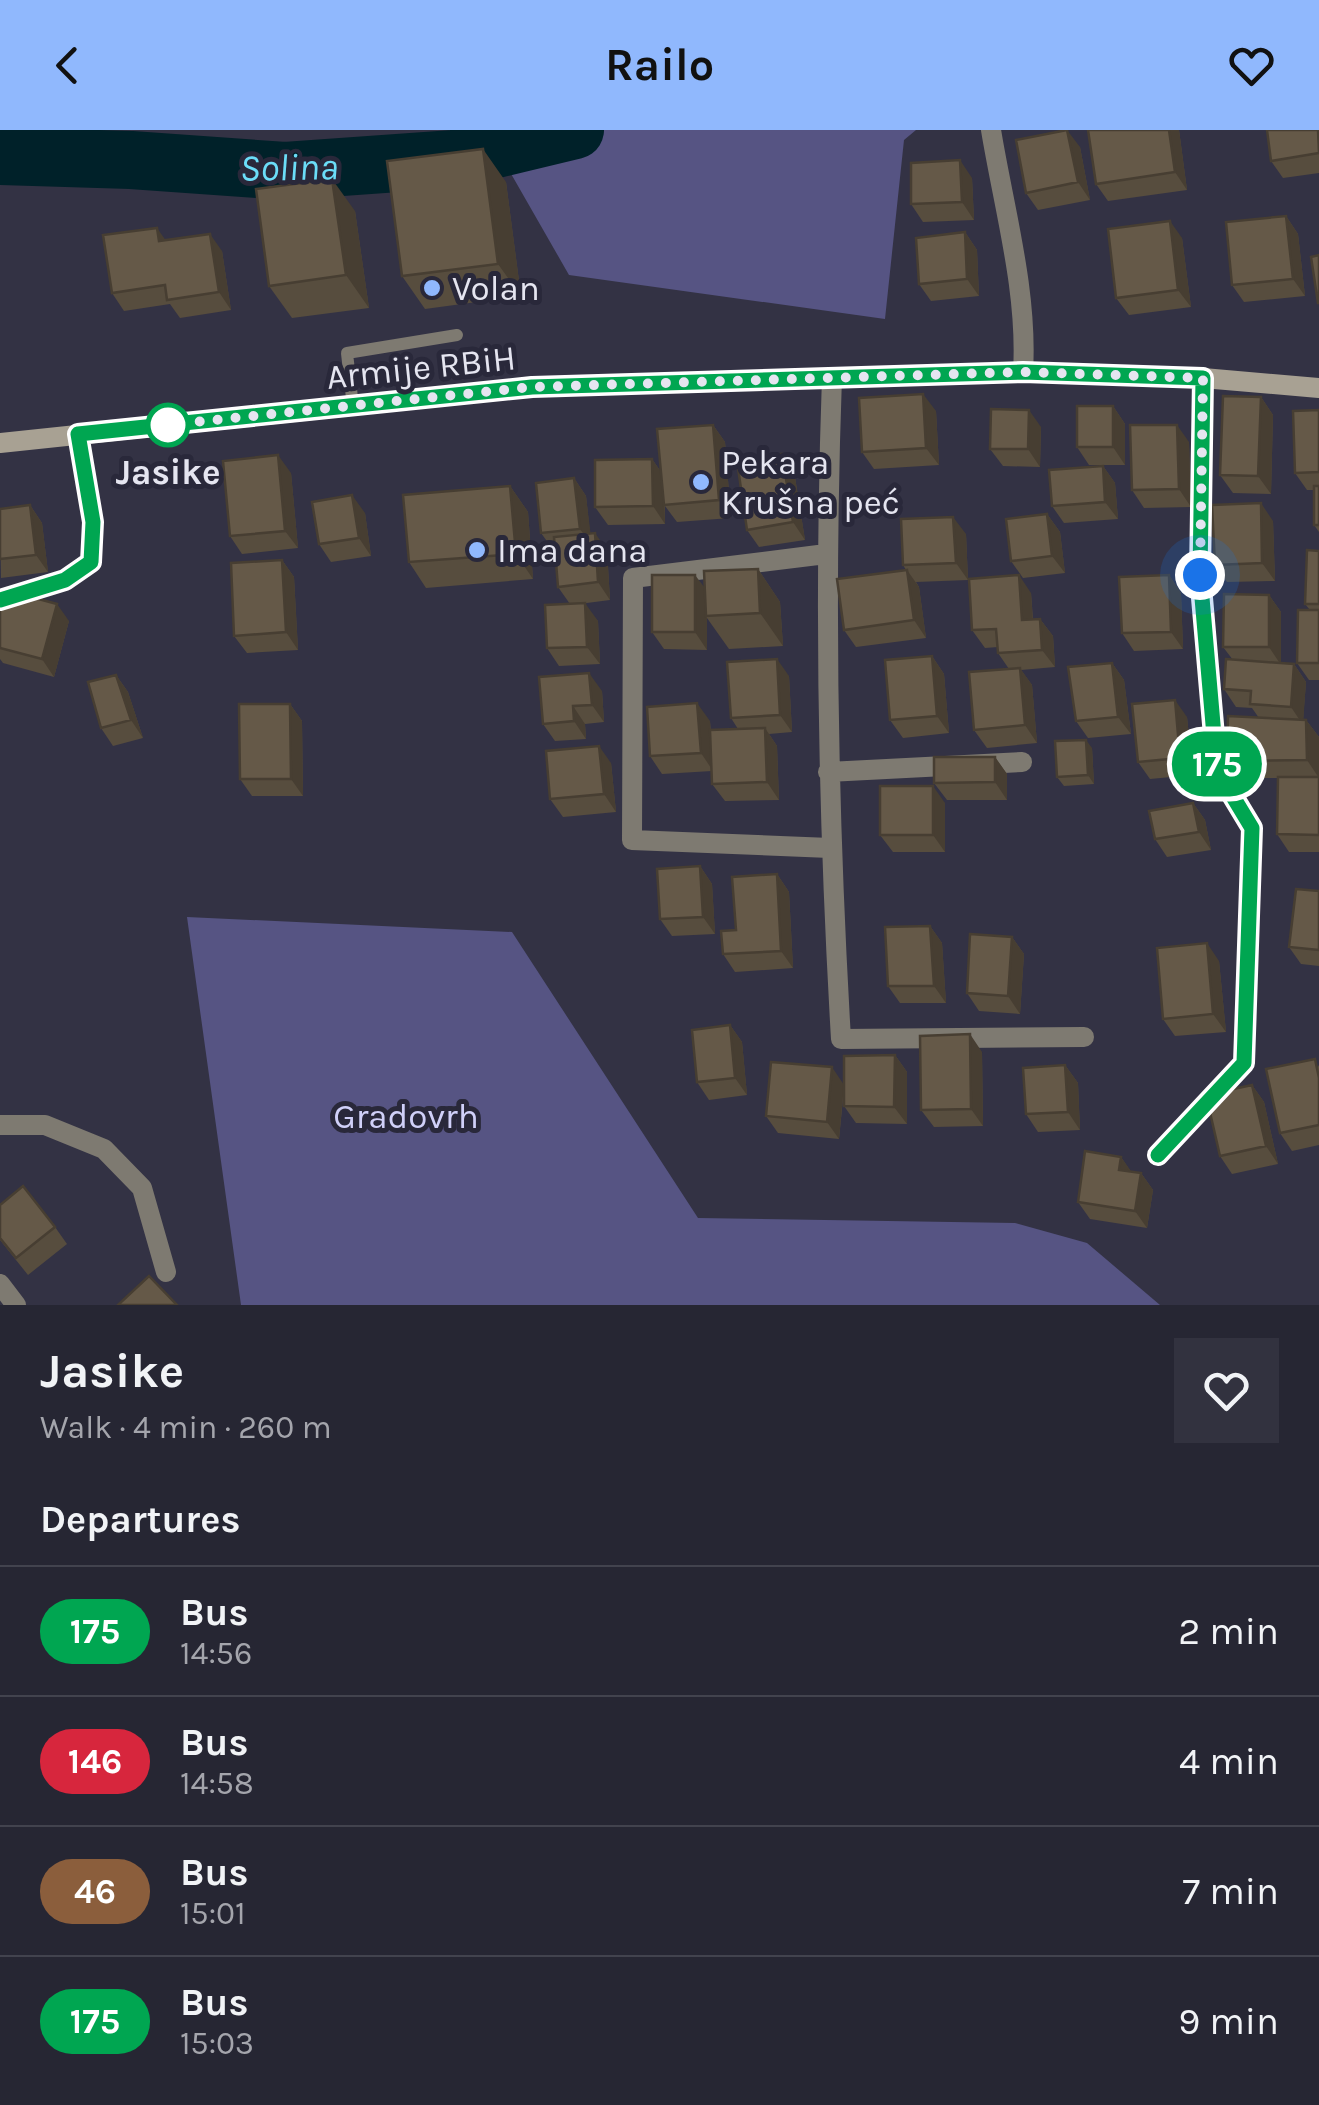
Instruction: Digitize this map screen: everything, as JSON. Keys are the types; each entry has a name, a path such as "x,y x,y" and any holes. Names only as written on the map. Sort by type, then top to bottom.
{"main road":[{"name":"Armije RBiH","path":"0,443 532,387 1023,372 1203,378 1319,388"}],"street":[{"path":"991,130 1020,298 1025,343 1023,372"},
{"path":"832,377 826,554 828,772 841,1039 1084,1036"},
{"path":"1158,1155 1244,1063 1252,828 1217,770 1200,575 1203,378"},
{"path":"0,600 65,580 91,562 93,522 78,434"},
{"path":"826,554 633,578 632,840 830,848"},
{"path":"828,772 1022,762"},
{"path":"0,1125 45,1125 104,1149 142,1188 166,1272"},
{"path":"0,1284 16,1305"}],"lane":[{"path":"353,406 347,352 457,335"}],"green space":[{"path":"486,130 916,130 904,140 885,319 569,275"},
{"name":"Gradovrh","path":"187,917 512,932 698,1218 1015,1223 1087,1243 1160,1305 241,1305"}],"building":[{"path":"1067,130 1078,182 1026,193 1016,140"},
{"path":"1088,130 1169,130 1175,172 1096,184"},
{"path":"1267,130 1318,130 1319,153 1271,161"},
{"path":"483,149 498,264 402,276 387,161"},
{"path":"960,160 962,202 911,204 911,163"},
{"path":"332,179 346,275 269,286 256,189"},
{"path":"1286,216 1293,279 1232,285 1226,222"},
{"path":"1170,221 1178,290 1116,298 1108,229"},
{"path":"157,228 159,241 210,234 219,292 167,300 165,285 112,293 103,235"},
{"path":"965,232 967,279 919,284 916,238"},
{"path":"1319,255 1319,303 1318,303 1311,257"},
{"path":"923,394 926,448 862,452 859,398"},
{"path":"1223,396 1261,397 1258,476 1220,475"},
{"path":"1077,406 1113,406 1113,447 1077,447"},
{"path":"991,409 1029,410 1028,449 990,449"},
{"path":"1319,410 1319,472 1295,473 1293,411"},
{"path":"713,425 719,500 664,505 657,429"},
{"path":"1130,425 1177,425 1179,489 1132,490"},
{"path":"782,454 793,522 747,530 737,461"},
{"path":"278,455 285,531 230,536 223,461"},
{"path":"652,459 653,506 595,507 595,460"},
{"path":"1103,466 1105,502 1052,506 1049,470"},
{"path":"574,478 580,529 541,533 536,483"},
{"path":"510,486 516,554 409,562 403,495"},
{"path":"1314,486 1319,486 1319,525 1314,525"},
{"path":"352,495 359,538 319,544 312,502"},
{"path":"1261,503 1262,563 1215,565 1212,505"},
{"path":"30,505 36,555 0,559 0,509"},
{"path":"1047,514 1052,556 1011,561 1006,519"},
{"path":"953,517 956,563 903,565 901,519"},
{"path":"595,533 598,582 558,587 554,537"},
{"path":"1307,550 1319,551 1319,604 1305,604"},
{"path":"282,560 286,632 234,636 231,563"},
{"path":"758,569 760,613 706,616 704,571"},
{"path":"907,570 914,620 844,630 837,579"},
{"path":"652,575 695,575 695,632 652,632"},
{"path":"1019,575 1022,620 1040,619 1042,650 998,653 996,629 972,630 969,579"},
{"path":"1169,575 1171,632 1122,633 1119,577"},
{"path":"5,590 57,604 42,659 0,648 0,610"},
{"path":"1224,594 1269,595 1269,647 1223,647"},
{"path":"585,603 587,647 547,648 545,605"},
{"path":"1298,610 1319,610 1319,663 1297,663"},
{"path":"932,656 937,716 890,720 885,660"},
{"path":"777,659 780,715 731,718 727,662"},
{"path":"1226,659 1294,664 1291,707 1250,704 1251,691 1224,689"},
{"path":"1112,663 1118,717 1076,721 1068,667"},
{"path":"1020,668 1025,725 974,730 969,672"},
{"path":"589,673 592,705 573,706 574,721 543,724 539,677"},
{"path":"116,675 131,720 101,728 88,682"},
{"path":"1175,700 1180,758 1138,762 1132,704"},
{"path":"697,703 701,753 650,756 647,707"},
{"path":"239,704 290,704 291,779 240,779"},
{"path":"1228,716 1306,720 1307,760 1227,761"},
{"path":"765,728 767,782 712,784 710,730"},
{"path":"1086,740 1088,775 1057,777 1055,741"},
{"path":"599,746 604,794 550,799 546,751"},
{"path":"934,757 995,757 995,782 934,783"},
{"path":"1278,777 1319,777 1319,835 1277,834"},
{"path":"880,786 933,786 933,835 880,835"},
{"path":"1193,803 1199,832 1155,839 1149,811"},
{"path":"700,866 703,917 660,919 657,869"},
{"path":"777,874 781,951 723,954 721,931 736,930 732,877"},
{"path":"1296,889 1319,891 1319,950 1289,947"},
{"path":"930,926 934,986 888,986 885,927"},
{"path":"970,934 1012,937 1008,996 967,993"},
{"path":"1207,943 1213,1014 1163,1019 1157,948"},
{"path":"730,1025 735,1078 697,1082 692,1030"},
{"path":"970,1034 971,1109 921,1110 920,1036"},
{"path":"895,1055 894,1107 844,1106 844,1056"},
{"path":"1315,1059 1319,1125 1280,1133 1266,1069"},
{"path":"771,1062 832,1067 827,1122 766,1116"},
{"path":"1065,1065 1068,1112 1026,1114 1023,1068"},
{"path":"1252,1085 1266,1146 1220,1156 1206,1095"},
{"path":"1085,1151 1121,1157 1119,1170 1141,1173 1135,1211 1078,1202"},
{"path":"23,1186 55,1227 16,1258 0,1238 0,1205"},
{"path":"149,1276 177,1305 118,1305"}],"waterway":[{"name":"Solina","path":"0,156 285,171 454,159 575,130"}],"bus line":[{"name":"175","path":"0,600 65,580 91,562 93,522 78,434 532,387 1023,372 1203,378 1200,575 1217,770 1252,828 1244,1063 1158,1155"}],"place":[{"name":"Volan","path":"432,288"},
{"name":"Jasike","path":"168,425"},
{"name":"Pekara Krušna peć","path":"701,482"},
{"name":"Ima dana","path":"477,550"}],"route":[{"path":"168,425 157,426 532,387 1023,372 1203,378 1200,575"}]}
